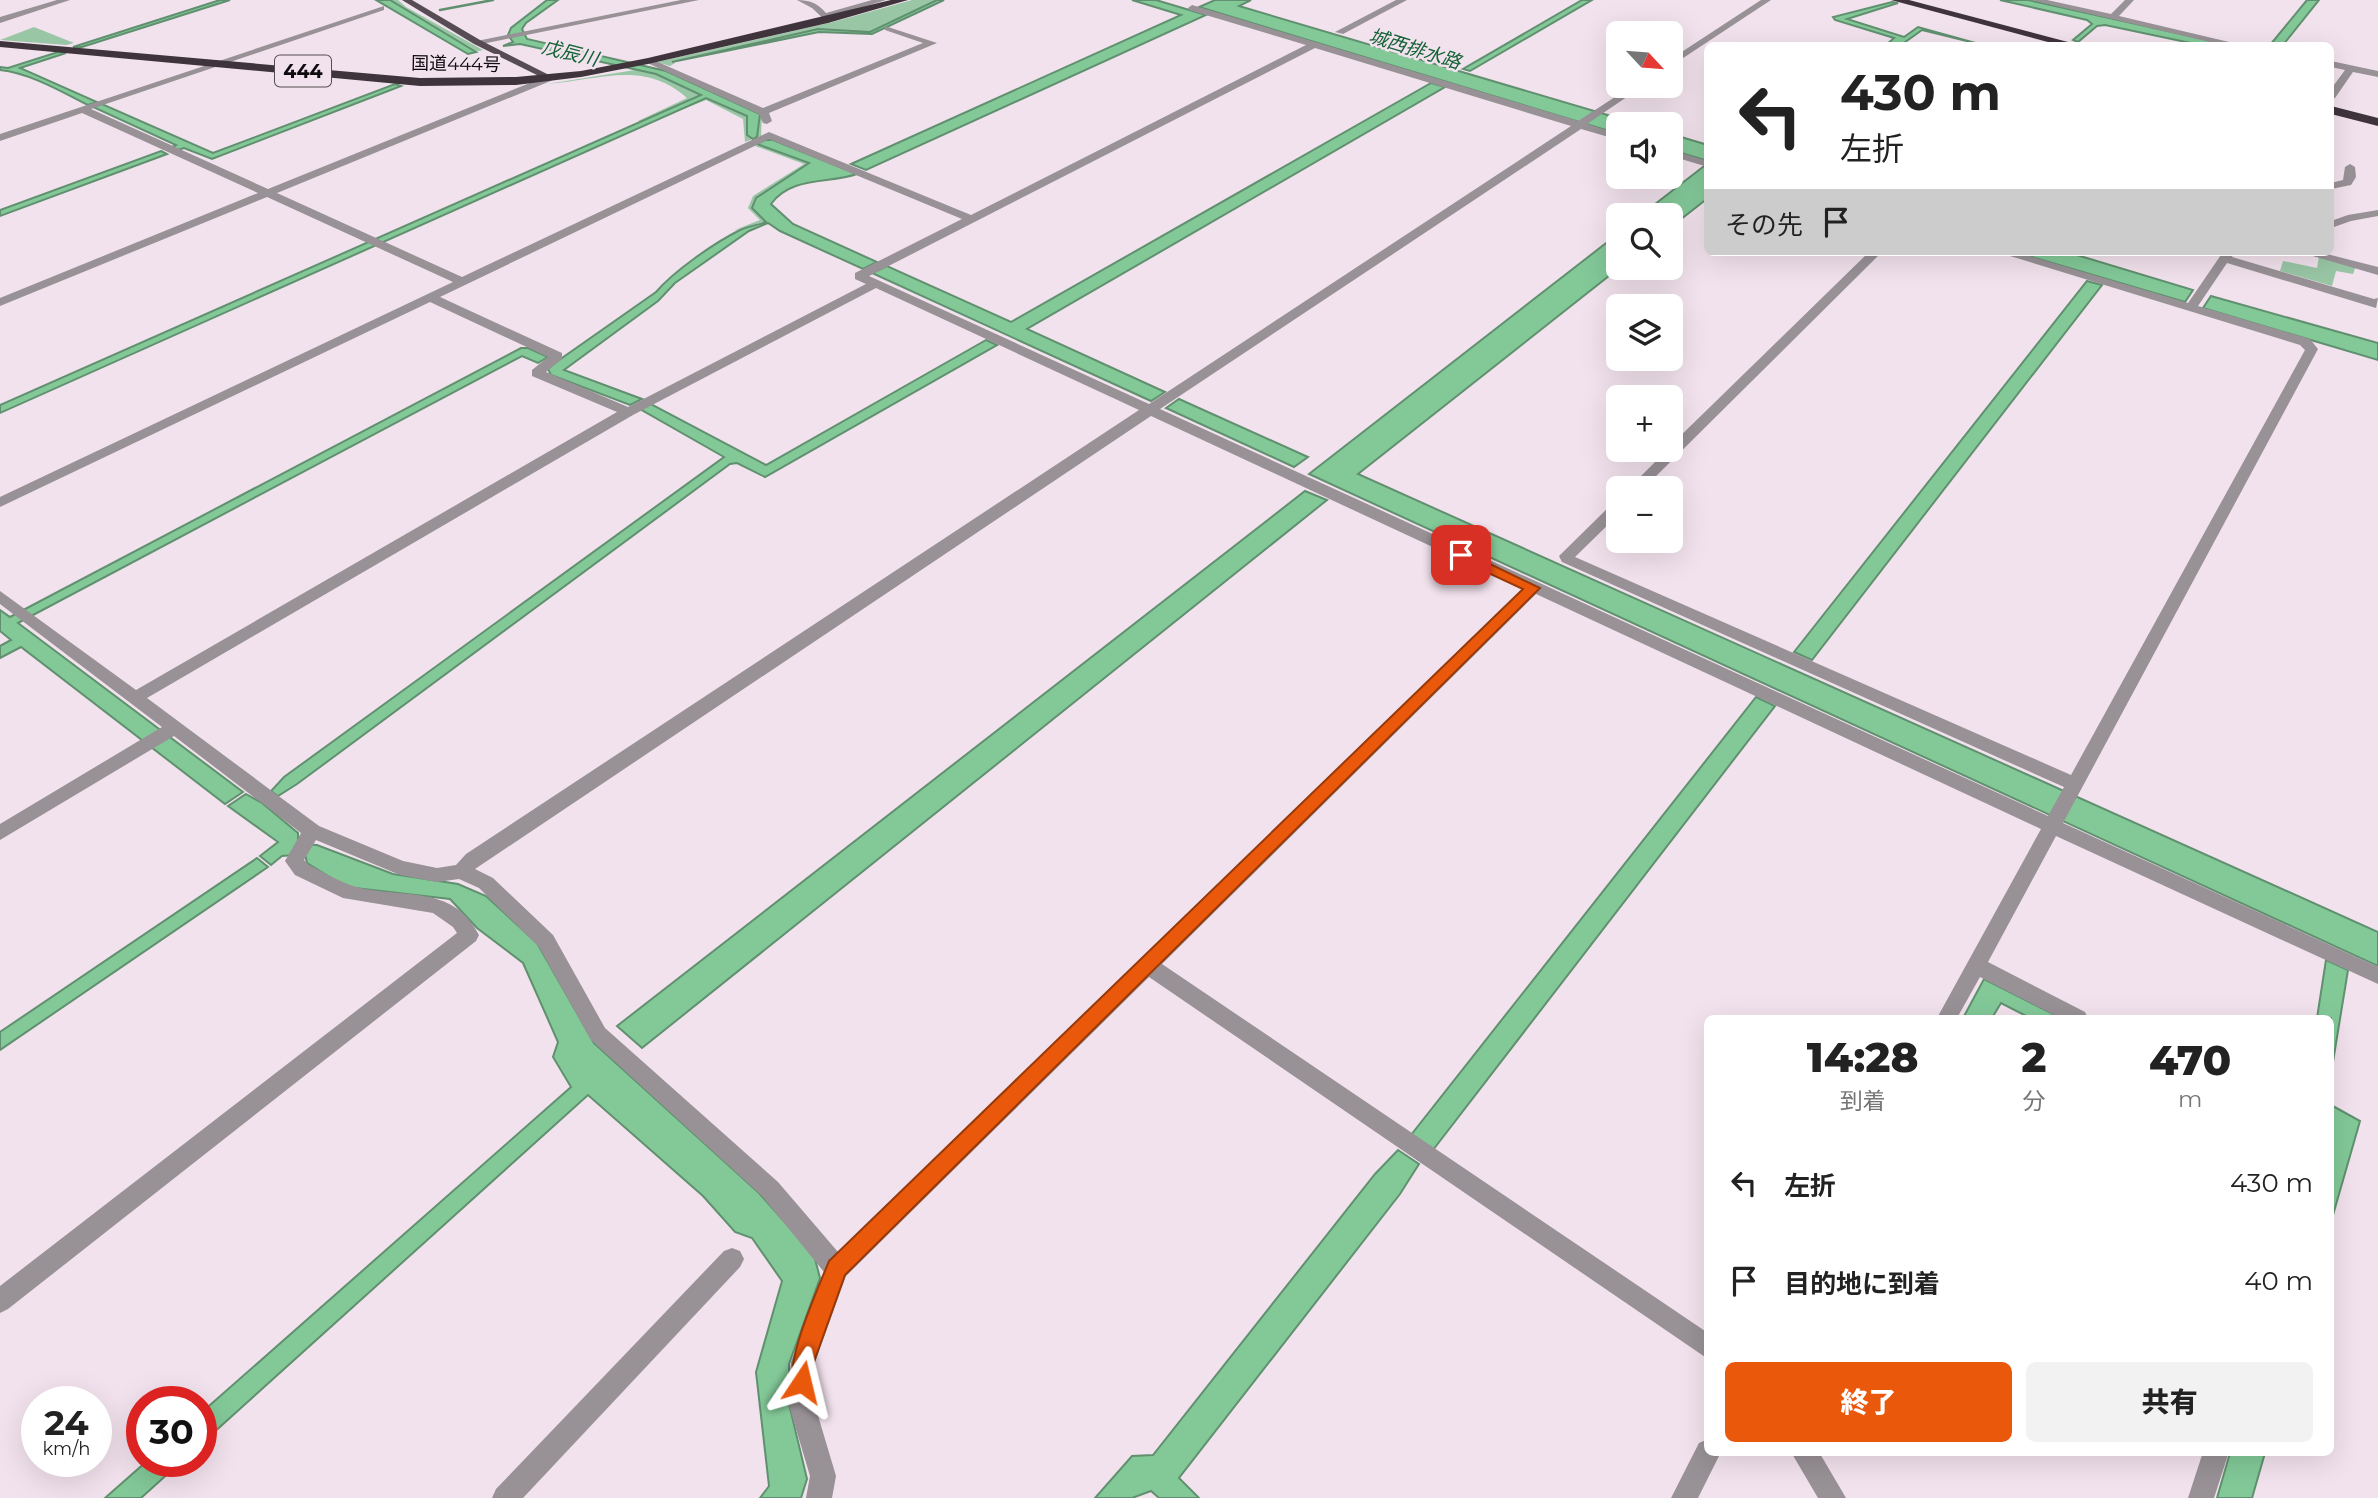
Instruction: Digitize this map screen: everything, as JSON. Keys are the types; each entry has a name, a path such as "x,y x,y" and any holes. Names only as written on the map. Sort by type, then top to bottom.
{"highway":[{"name":"国道444号","path":"0,44 439,83 550,78 648,61 903,0"},
{"path":"1896,0 2062,42"},
{"path":"2334,111 2378,122"}],"main road":[{"path":"406,0 477,42 550,78"}],"street":[{"path":"0,20 66,0"},
{"path":"477,42 695,0"},
{"path":"801,0 815,5 827,18 883,0"},
{"path":"1208,0 1192,8 1606,133"},
{"path":"1340,32 1403,0"},
{"path":"1684,54 1767,0"},
{"path":"2035,0 2223,42"},
{"path":"2112,18 2130,0"},
{"path":"0,138 381,8"},
{"path":"763,112 932,43 888,28"},
{"path":"1314,45 859,276 2378,976"},
{"path":"648,61 763,112 767,115 769,135"},
{"path":"2334,65 2378,74"},
{"path":"2334,92 2351,68"},
{"path":"0,302 550,78"},
{"path":"461,871 473,859 1620,98"},
{"path":"82,109 461,281"},
{"path":"0,503 769,135 971,219"},
{"path":"1683,156 1704,162"},
{"path":"2334,185 2347,183 2351,177 2350,167"},
{"path":"2334,224 2348,218 2378,213"},
{"path":"1648,476 1872,256"},
{"path":"1949,1015 2312,348 2305,342 2195,302 2018,256"},
{"path":"2195,302 2226,256"},
{"path":"2230,256 2376,304 2378,302"},
{"path":"2320,256 2378,271"},
{"path":"136,697 628,412 875,284"},
{"path":"430,297 556,356 537,373 628,412"},
{"path":"1606,518 1567,559 2074,786"},
{"path":"818,1498 824,1476 801,1402 803,1362 837,1269 1533,588"},
{"path":"0,596 136,697 304,842 437,875 461,871 486,883 545,941 598,1034 770,1189 837,1269"},
{"path":"0,832 170,729"},
{"path":"0,1301 469,935 460,921 438,906 350,893 302,870 294,861 304,842"},
{"path":"1147,965 1704,1344"},
{"path":"1976,966 2072,1015"},
{"path":"505,1498 732,1259"},
{"path":"1684,1498 1706,1456"},
{"path":"1807,1456 1833,1498"},
{"path":"2201,1498 2215,1456"}],"shaded area":[{"path":"390,0 398,0 483,50 475,52"},
{"path":"912,0 937,0 870,32 818,29 674,62 670,66 657,62 833,22"},
{"path":"34,27 74,43 66,45 0,40"},
{"path":"641,67 667,70 762,114 761,136 745,142 743,119 706,100 649,123 706,98 747,116 747,135 760,114"},
{"path":"635,70 656,74 702,95 638,121 687,98 670,86 637,76 619,75 547,84"},
{"path":"769,137 810,163 756,198 767,221 732,231 760,220 748,208 753,196 804,164 755,146"},
{"path":"2319,256 2356,266 2353,274 2336,271 2332,286 2280,271 2283,261 2317,268"}],"water":[{"path":"220,0 230,0 82,47 73,47"},
{"path":"376,0 390,0 476,52 468,54"},
{"name":"戊辰川","path":"547,0 558,0 526,23 522,29 527,39 666,71 760,114 757,137 753,139 747,135 747,116 706,98 0,413 0,405 701,95 656,74 520,44 503,46 513,42 508,35 511,28"},
{"path":"937,0 944,0 872,34 819,32 672,62 818,29 870,32"},
{"path":"1132,0 1156,0 1206,15 866,170 851,164 1181,15"},
{"path":"1215,0 1251,0 1239,6 1606,115 1606,130 1199,7"},
{"path":"1582,0 1592,0 1470,71 1463,69"},
{"path":"2000,0 2028,0 2217,42 2186,42 2105,25 2097,26 2078,42 2073,40 2092,24 2087,20"},
{"path":"2307,0 2319,0 2285,42 2272,42"},
{"path":"1892,2 1898,3 1847,19 1904,37 1918,27 1972,42 1922,30 1905,42 1889,42 1894,38 1835,20 1833,17"},
{"path":"58,52 66,53 20,68 97,102 88,105 34,79 0,70 0,67 8,68"},
{"path":"1431,83 1445,87 1027,329 1165,392 1151,401 872,273 887,266 1011,322"},
{"path":"395,84 401,86 212,159 184,148 178,150 172,147 176,145 93,107 102,104 213,153"},
{"path":"1683,138 1704,144 1704,160 1683,154"},
{"path":"773,140 857,174 799,185 779,195 771,204 793,224 877,262 863,269 768,223 749,231 675,283 658,301 564,370 642,399 630,405 551,375 548,369 552,365 656,292 695,258 740,230 766,222 752,208 756,198 809,163 757,144"},
{"path":"161,151 167,154 0,216 0,210"},
{"path":"1704,166 1704,201 1683,218 1683,203 1656,203 1674,189 1683,189 1683,182"},
{"path":"1606,243 1606,278 1358,474 2378,932 2378,966 1309,474"},
{"path":"2029,256 2080,256 2193,290 2185,302"},
{"path":"2087,281 2102,285 1812,660 1794,652"},
{"path":"2211,296 2378,343 2378,360 2203,308"},
{"path":"986,340 997,345 765,477 737,463 730,464 297,784 278,796 271,791 284,777 724,457 640,409 651,404 766,465"},
{"path":"521,348 528,348 548,357 538,363 522,356 18,623 243,792 225,804 21,647 0,658 0,646 11,640 0,631 0,610 10,617"},
{"path":"1179,399 1308,457 1294,467 1166,408"},
{"path":"1305,491 1327,500 642,1048 617,1026"},
{"path":"1756,697 1775,706 1433,1150 1411,1135"},
{"path":"246,794 262,803 298,833 298,844 317,845 393,874 458,884 486,896 537,943 594,1043 759,1193 814,1255 820,1278 789,1364 789,1404 807,1479 801,1498 760,1498 769,1486 756,1372 782,1281 752,1238 735,1232 703,1196 588,1095 217,1430 217,1399 571,1087 553,1057 558,1042 523,963 477,928 450,899 346,887 307,863 305,854 282,856 271,865 260,856 278,842 228,806"},
{"path":"257,858 268,867 0,1050 0,1032"},
{"path":"2326,960 2348,970 2334,1056 2334,1015 2317,1015"},
{"path":"1984,979 2055,1015 2024,1015 2001,1003 1994,1015 1965,1015"},
{"path":"2334,1107 2360,1121 2334,1212"},
{"path":"1398,1150 1419,1164 1400,1194 1179,1478 1199,1498 1159,1498 1151,1491 1132,1498 1095,1498 1132,1456 1153,1455 1375,1174"},
{"path":"2229,1456 2264,1456 2252,1498 2217,1498"},
{"path":"129,1477 164,1477 141,1498 105,1498"}],"waterway":[{"path":"440,10 493,0"}],"route":[{"path":"802,1382 803,1362 837,1269 1533,588 1461,555"}],"water label":[{"name":"城西排水路","path":"1415,49"}]}
